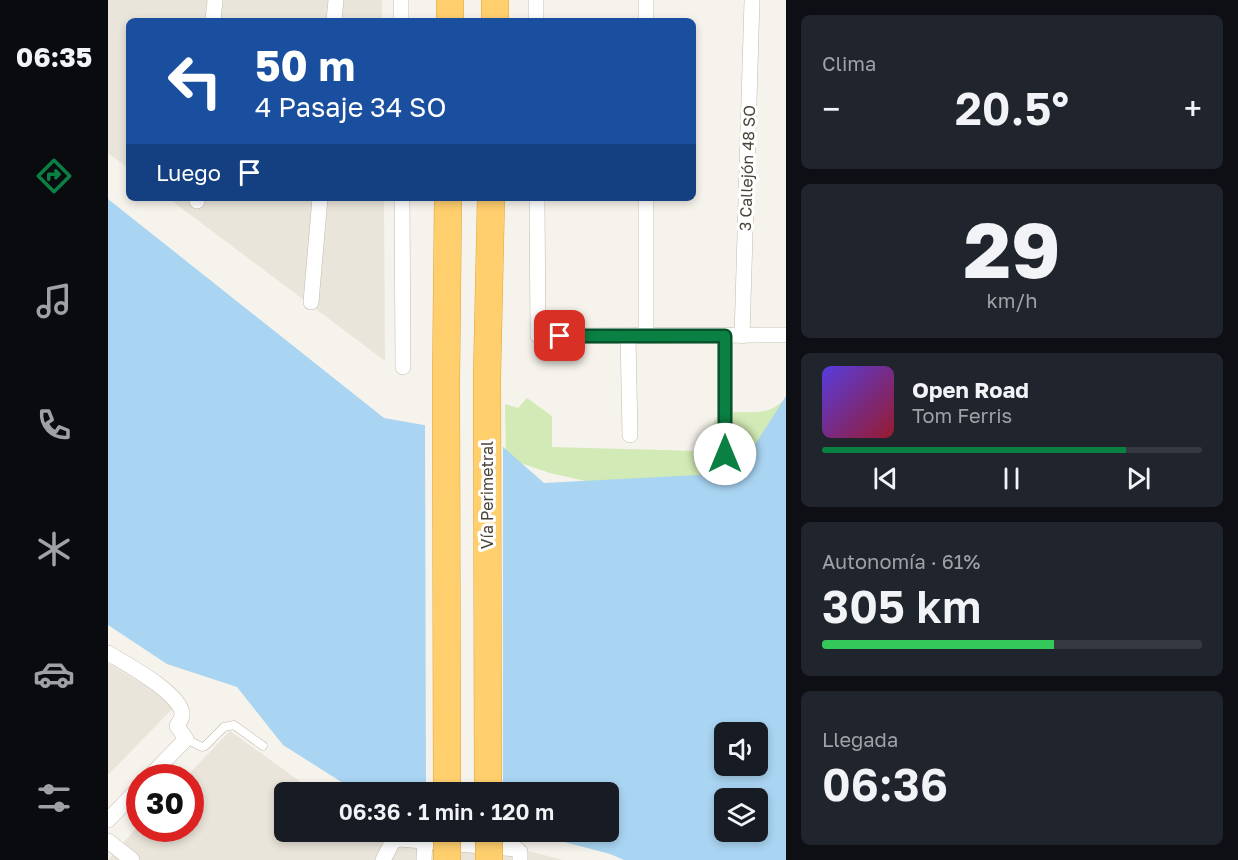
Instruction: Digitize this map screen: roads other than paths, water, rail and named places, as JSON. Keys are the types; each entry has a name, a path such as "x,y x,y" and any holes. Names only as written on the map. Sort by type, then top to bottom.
{"highway":[{"path":"450,0 450,18"},
{"path":"495,0 495,18"},
{"path":"447,782 448,201"},
{"name":"Vía Perimetral","path":"488,782 487,377 491,201"},
{"path":"489,270 507,201"},
{"path":"439,842 447,860"},
{"path":"489,842 489,860"}],"street":[{"path":"213,18 215,0"},
{"path":"334,18 336,0"},
{"path":"401,0 401,18"},
{"path":"536,0 536,18"},
{"path":"646,0 646,18"},
{"name":"3 Callejón 48 SO","path":"742,336 752,0"},
{"path":"311,302 320,201"},
{"path":"402,201 403,367"},
{"path":"537,201 538,336 786,335"},
{"path":"646,201 646,336"},
{"path":"628,336 630,435"},
{"path":"725,336 725,454"},
{"path":"108,653 174,698 182,713 178,728 186,739 162,764"},
{"path":"108,820 126,801"},
{"path":"108,841 132,860"},
{"path":"383,860 392,842"},
{"path":"424,860 433,842"},
{"path":"474,842 518,849 520,860"}],"lane":[{"path":"186,739 202,747 206,746 224,727 234,725 262,746"}],"water":[{"path":"108,199 384,418 492,437 544,483 737,473 786,396 786,860 624,860 565,842 619,842 619,782 341,782 283,745 237,687 167,664 108,625"}]}
